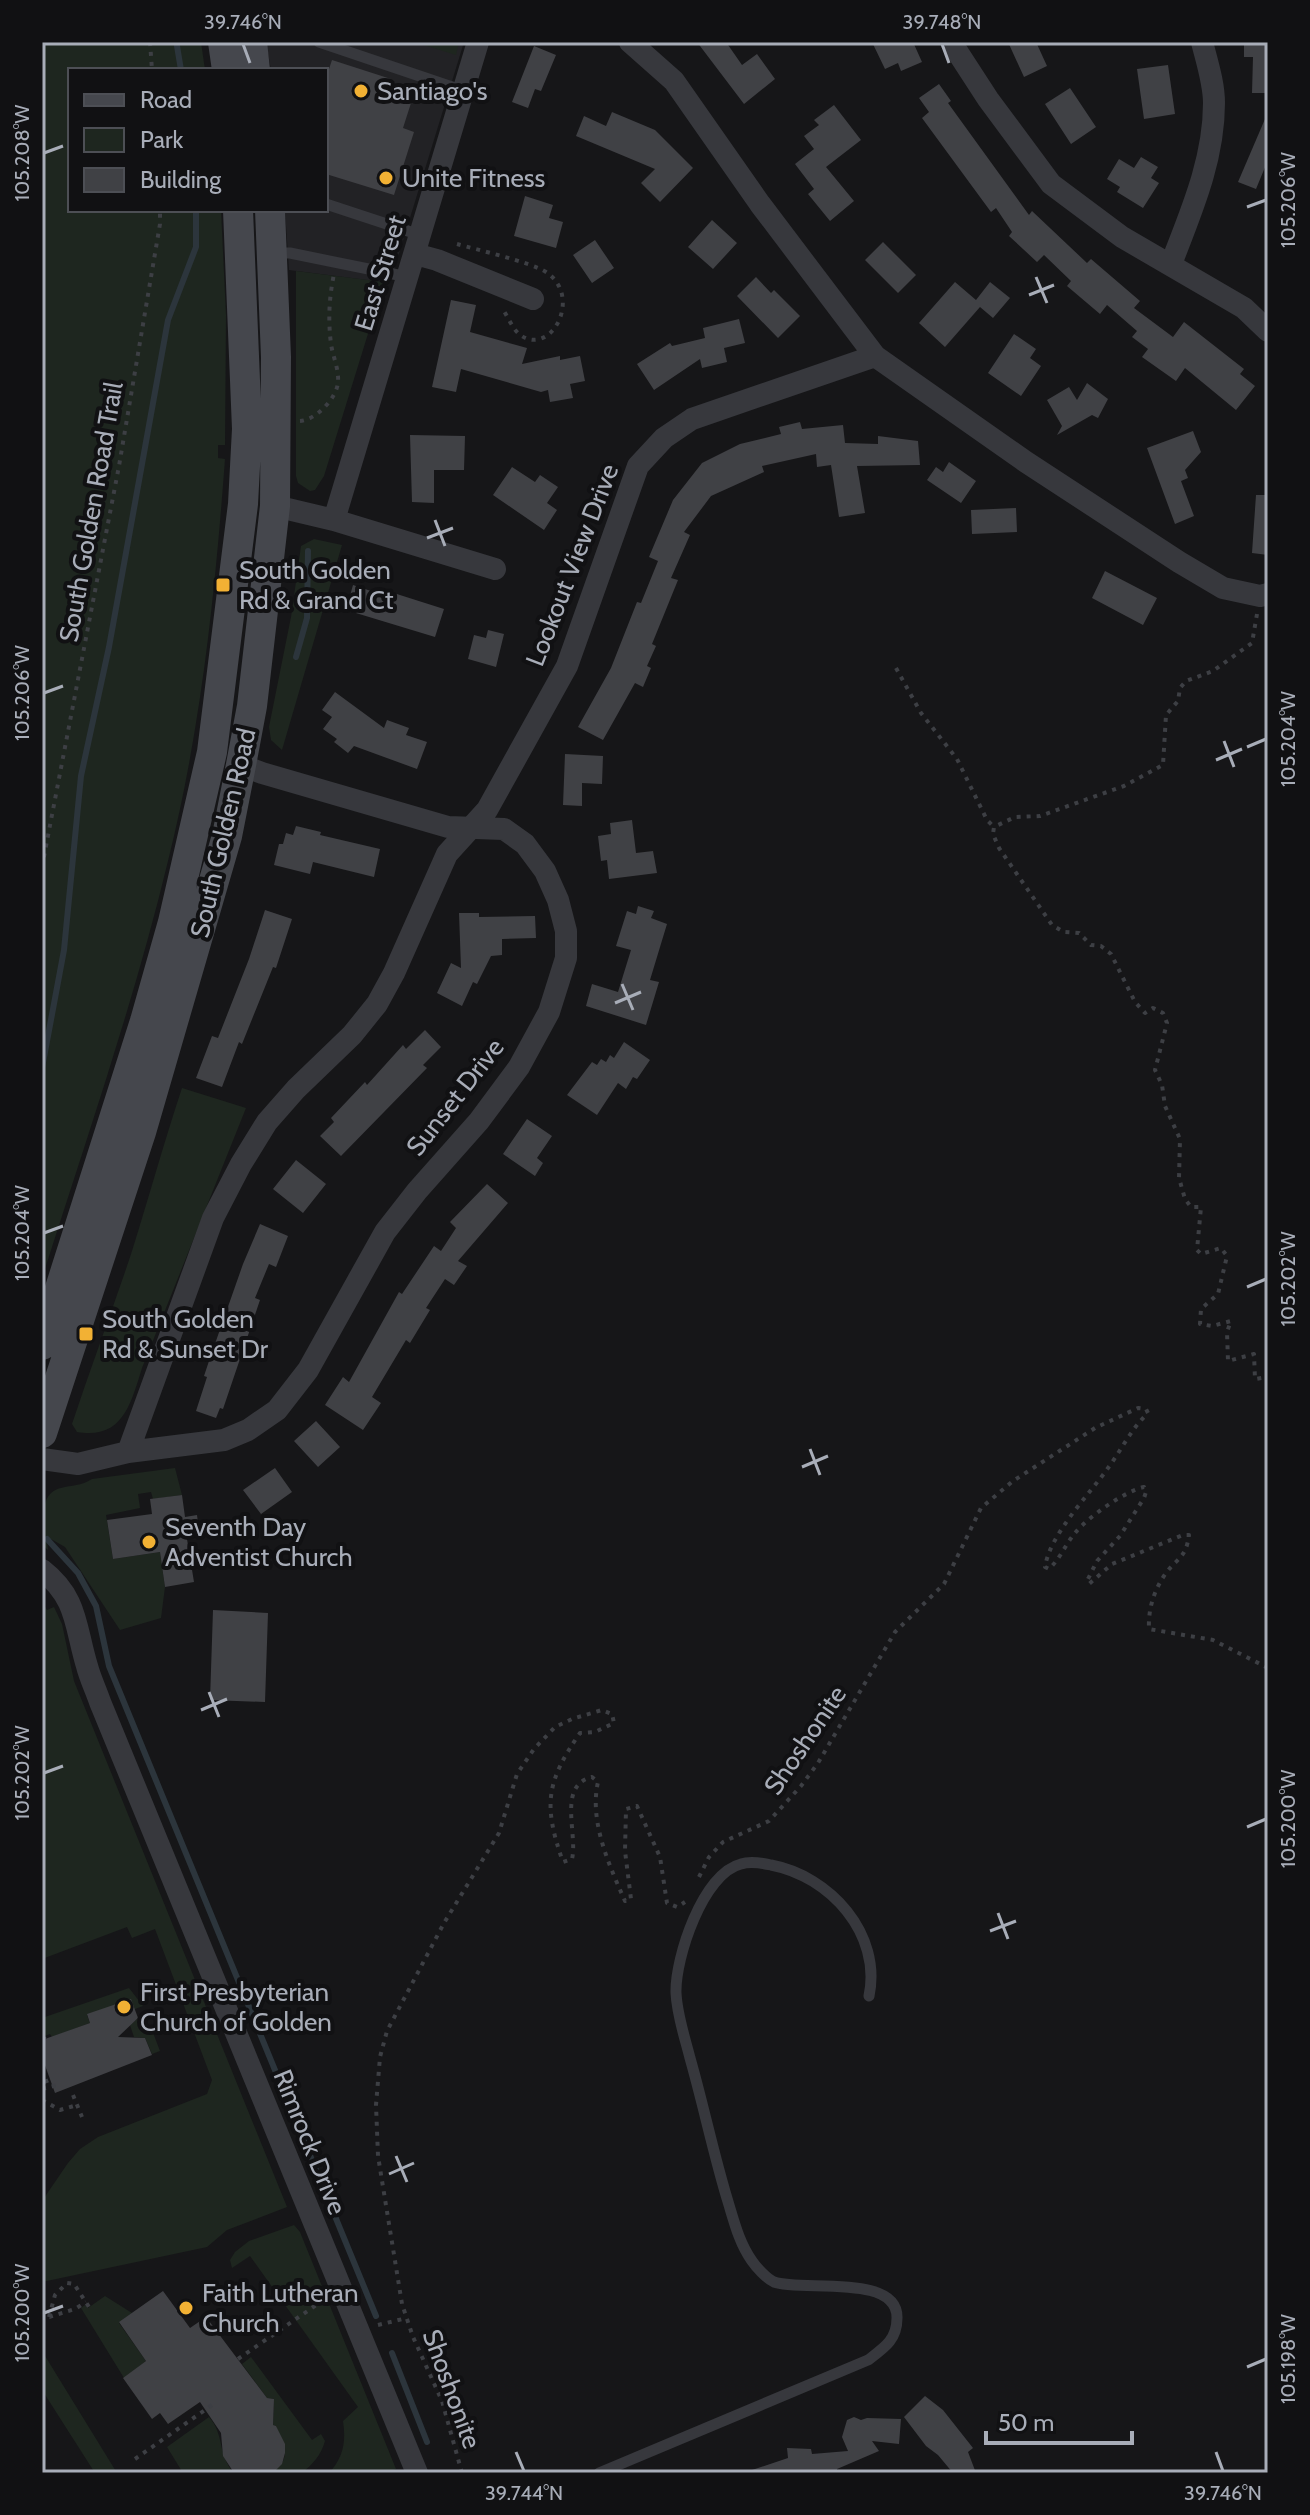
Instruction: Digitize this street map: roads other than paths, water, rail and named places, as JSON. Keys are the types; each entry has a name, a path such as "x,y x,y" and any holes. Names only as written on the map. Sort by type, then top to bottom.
{"main road":[{"path":"223,42 227,68"},
{"path":"252,42 255,68"},
{"name":"South Golden Road","path":"42,1345 165,950 195,835 212,752 243,504 247,429 238,212"},
{"name":"South Golden Road","path":"42,1433 141,1132 227,836 241,765 252,706 275,506 276,357 270,212"},
{"path":"243,504 275,506"},
{"path":"212,752 241,765"}],"street":[{"name":"East Street","path":"334,520 478,42"},
{"path":"630,42 674,81 760,204 875,356 1026,462 1179,562 1223,588 1264,595"},
{"path":"951,42 988,99 1051,184 1122,237 1244,308 1268,331"},
{"path":"1171,264 1199,192 1212,131 1214,101 1202,42"},
{"path":"418,245 437,260 533,299"},
{"name":"Lookout View Drive","path":"128,1452 213,1218 267,1122 352,1035 377,1004 447,854 487,810 567,666 638,466 664,438 692,419 875,356"},
{"path":"275,506 334,520 495,569"},
{"name":"Sunset Drive","path":"42,1459 78,1464 128,1452 224,1440 248,1430 277,1410 308,1370 385,1232 479,1121 519,1067 549,1012 566,958 566,931 558,900 545,871 525,844 504,829 448,827 241,765"},
{"name":"Rimrock Drive","path":"42,1570 57,1585 76,1615 87,1667 100,1702 417,2473"}],"lane":[{"path":"319,42 464,91"},
{"path":"328,205 418,245"},
{"path":"272,253 290,253 408,277"},
{"path":"599,2473 868,2360 891,2343 897,2326 897,2311 884,2294 854,2288 773,2282 753,2264 741,2244 682,2028 676,1992 680,1960 704,1896 723,1873 741,1864 784,1867 807,1876 838,1899 860,1931 873,1977 869,1996"}],"waterway":[{"path":"177,46 181,68"},
{"path":"42,1068 64,950 81,776 109,647 168,320 196,247 196,212"},
{"path":"296,657 307,618 308,551"},
{"path":"47,1539 78,1573 96,1606 109,1666 376,2316"},
{"path":"392,2353 427,2442"}],"place":[{"name":"Santiago's","path":"361,91"},
{"name":"Unite Fitness","path":"386,178"},
{"name":"South Golden Rd & Grand Ct","path":"223,585"},
{"name":"South Golden Rd & Sunset Dr","path":"86,1334"},
{"name":"Seventh Day Adventist Church","path":"149,1542"},
{"name":"First Presbyterian Church of Golden","path":"124,2007"},
{"name":"Faith Lutheran Church","path":"186,2308"}]}
